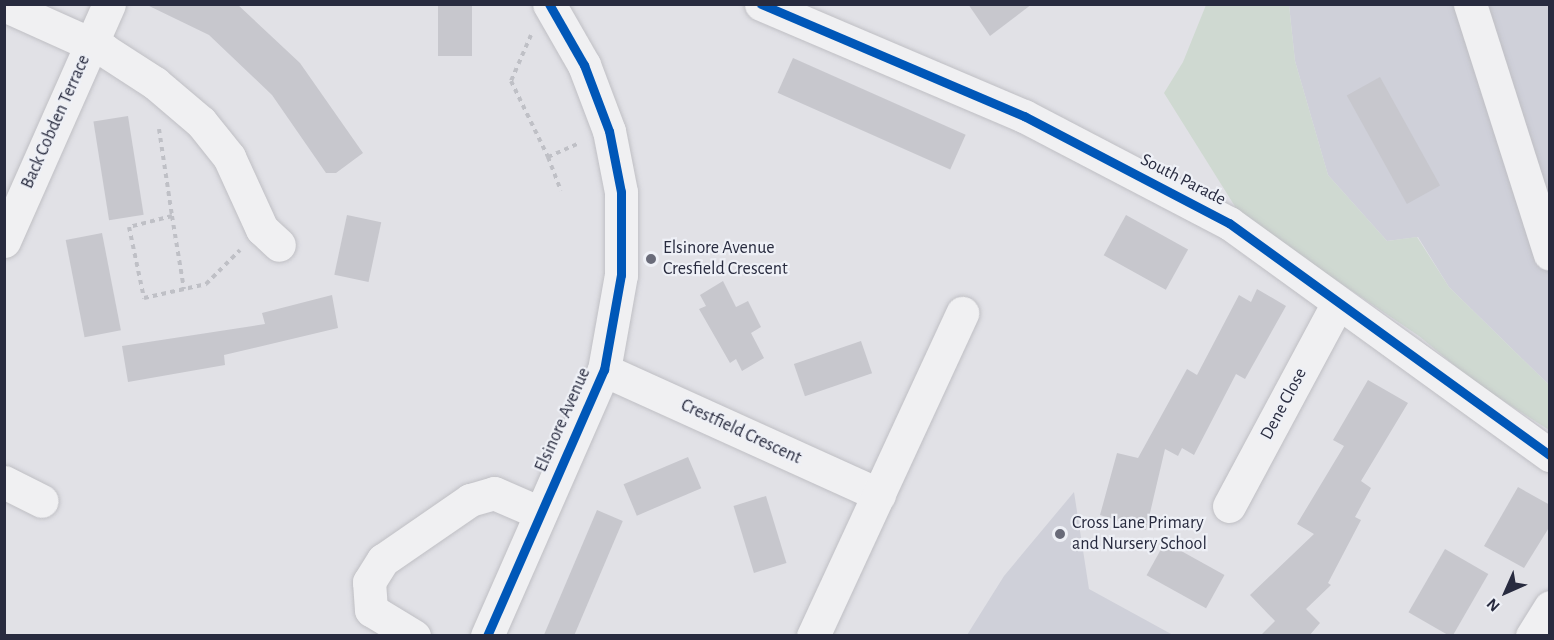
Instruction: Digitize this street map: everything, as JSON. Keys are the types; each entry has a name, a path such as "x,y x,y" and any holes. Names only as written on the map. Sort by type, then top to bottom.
{"street":[{"name":"Back Cobden Terrace","path":"4,241 109,4"},
{"name":"South Parade","path":"761,4 1044,127 1229,223 1550,455"},
{"path":"1470,4 1538,181 1550,254"},
{"path":"4,5 90,44 152,81 201,122 229,157 270,237"},
{"name":"Elsinore Avenue","path":"487,636 604,370 621,275 621,192 609,131 584,65 542,15"},
{"name":"Dene Close","path":"1229,506 1338,303"},
{"path":"813,636 962,313"},
{"name":"Crestfield Crescent","path":"604,370 879,495"},
{"path":"4,482 42,501"},
{"path":"414,636 371,610 369,582 383,560 470,500 494,493 540,513"},
{"path":"1532,636 1550,607"}],"path":[{"path":"542,15 511,81 548,157 561,191"},
{"path":"152,81 184,289"},
{"path":"548,157 609,131"},
{"path":"172,216 129,227 144,298 206,284 270,237"}],"shaded area":[{"path":"1206,5 1289,5 1295,61 1328,175 1387,241 1417,237 1449,287 1549,385 1549,430 1477,384 1419,336 1241,216 1164,93 1183,62"},
{"path":"1289,5 1549,5 1549,385 1449,287 1418,237 1387,241 1328,175 1295,61"},
{"name":"Cross Lane Primary and Nursery School","path":"1074,492 1089,589 1173,635 967,635 1004,576"}],"building":[{"path":"145,4 237,4 300,63 363,153 336,173 326,173 272,95 209,35"},
{"path":"438,4 472,4 472,56 438,56"},
{"path":"968,4 1032,4 990,36"},
{"path":"793,58 966,135 950,170 778,93"},
{"path":"1380,77 1440,185 1407,204 1347,95"},
{"path":"128,116 144,215 109,220 93,121"},
{"path":"347,215 381,222 369,282 334,275"},
{"path":"1126,215 1188,249 1166,290 1104,255"},
{"path":"102,233 121,330 85,337 66,240"},
{"path":"723,281 736,307 748,301 761,327 751,333 764,358 742,371 736,359 730,363 699,309 706,306 700,295"},
{"path":"1257,289 1286,306 1245,379 1236,374 1194,455 1182,448 1178,456 1165,449 1146,530 1100,515 1117,453 1138,458 1187,369 1197,375 1239,295 1251,302"},
{"path":"332,295 338,328 224,355 225,365 128,382 122,346 265,324 262,313"},
{"path":"861,341 872,373 805,396 794,364"},
{"path":"1368,380 1408,403 1361,481 1371,488 1355,517 1361,520 1328,583 1331,585 1306,609 1320,623 1309,636 1260,636 1275,621 1250,595 1314,534 1297,524 1344,446 1333,440"},
{"path":"688,457 701,488 637,516 624,484"},
{"path":"1518,487 1550,505 1550,526 1524,568 1484,546"},
{"path":"766,496 786,563 754,573 733,506"},
{"path":"597,510 623,521 574,636 544,636"},
{"path":"1165,542 1224,575 1206,608 1147,575"},
{"path":"1445,549 1488,574 1453,636 1408,612"}],"cycle path":[{"path":"487,636 604,370 621,275 621,192 609,131 584,65 549,4"},
{"path":"761,4 1024,116 1229,223 1550,455"}],"place":[{"name":"Elsinore Avenue Cresfield Crescent","path":"651,259"},
{"name":"Cross Lane Primary and Nursery School","path":"1060,534"}]}
